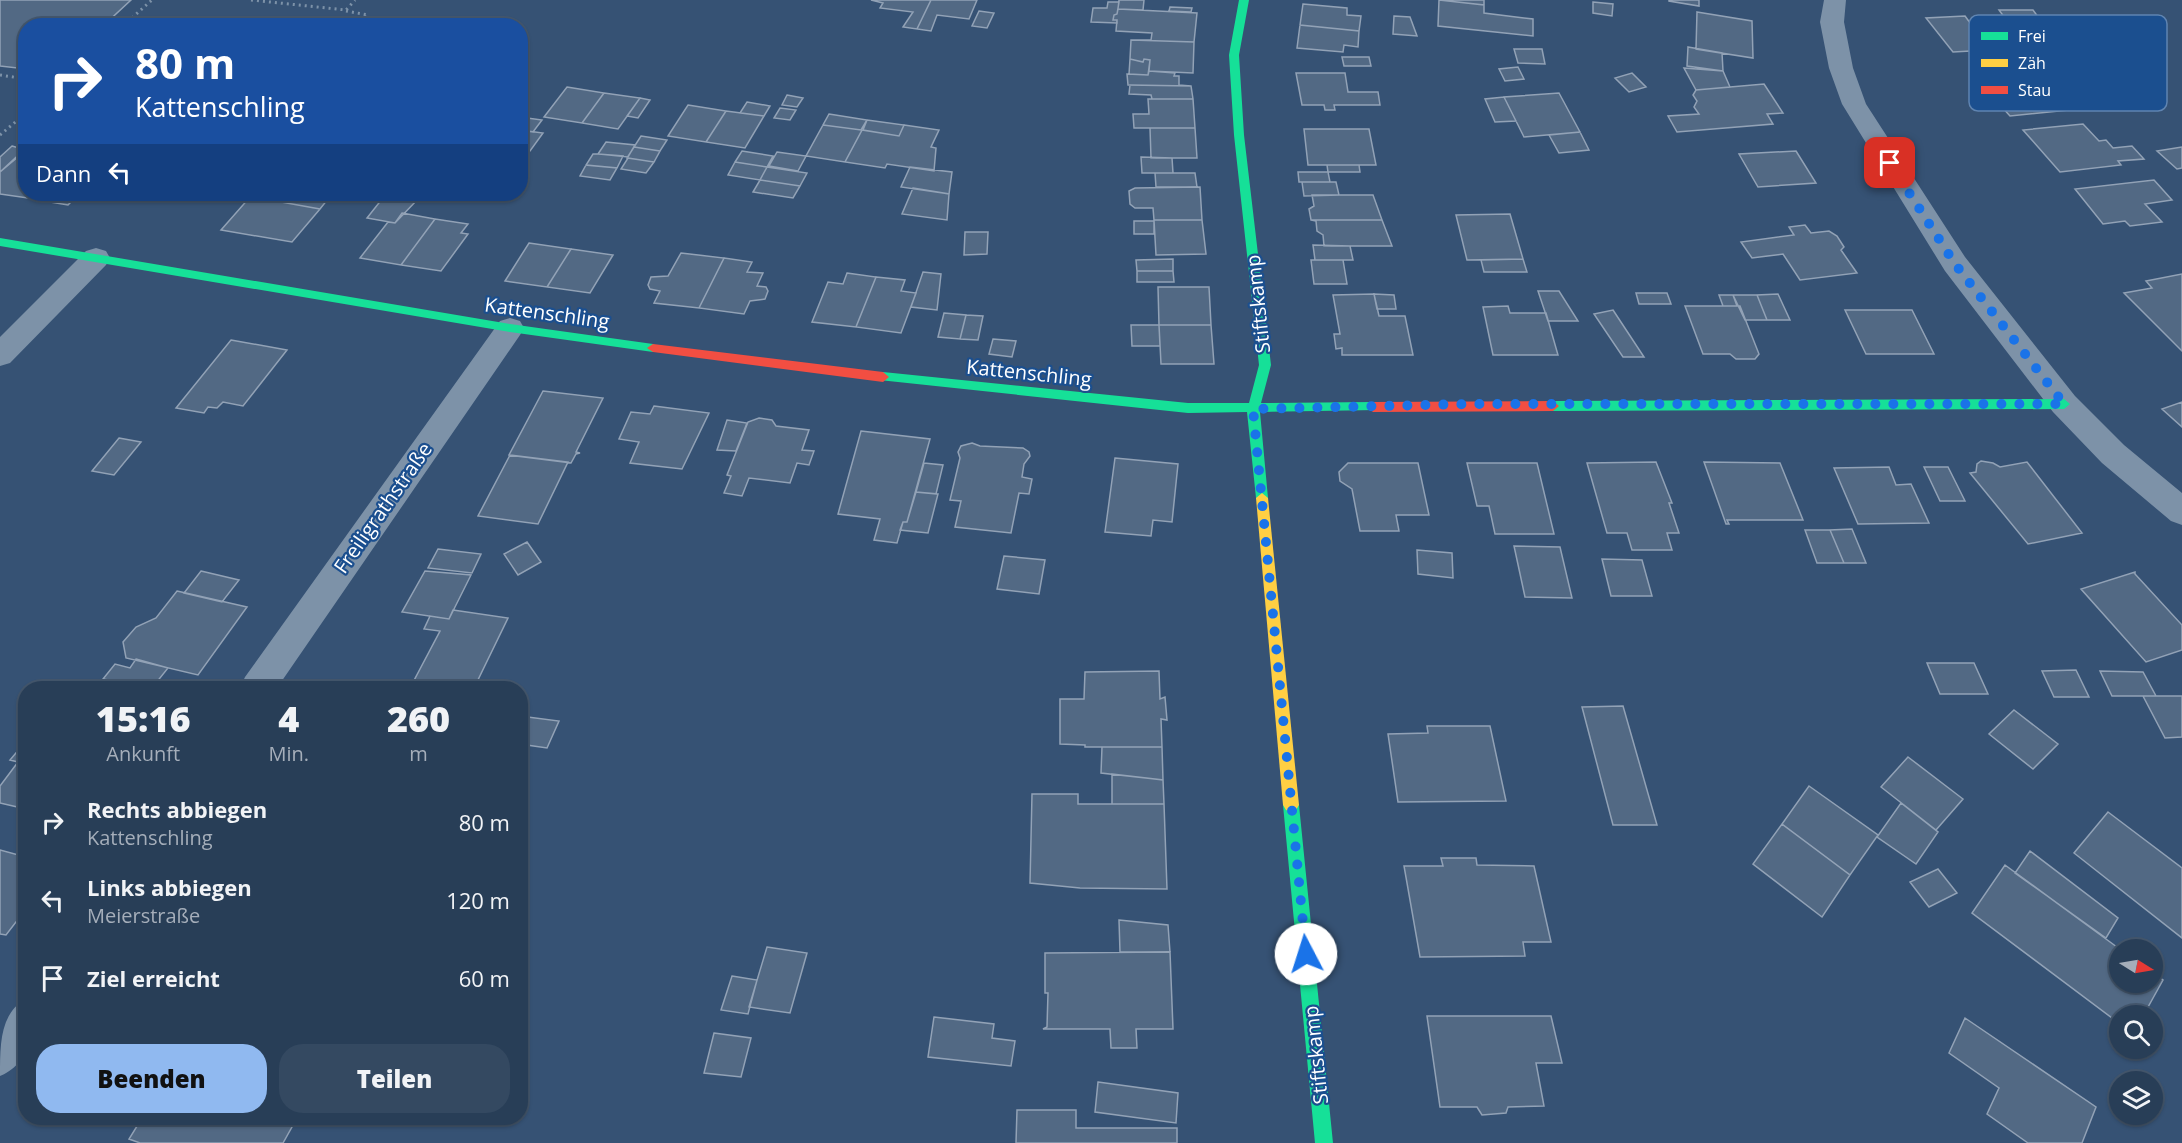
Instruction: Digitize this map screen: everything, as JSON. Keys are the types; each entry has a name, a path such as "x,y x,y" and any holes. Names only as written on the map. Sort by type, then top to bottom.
{"street":[{"name":"Stiftskamp","path":"1241,0 1234,55 1265,365 1253,409 1324,1143"},
{"path":"1835,0 1832,22 1834,34 1841,68 1854,104 1955,264 2064,404 2113,454 2182,512"},
{"name":"Kattenschling","path":"0,242 510,328 758,362 979,388 1188,408 1253,409 1469,404 2064,404"},
{"path":"0,355 96,258"},
{"name":"Freiligrathstraße","path":"262,681 510,328"},
{"path":"0,1055 18,1029"}],"path":[{"path":"132,18 152,0"},
{"path":"251,0 346,10 368,15 365,18"},
{"path":"346,10 355,0"},
{"path":"0,75 18,78"},
{"path":"0,134 18,119"}],"building":[{"path":"0,0 131,0 112,18 18,18 18,68 0,66"},
{"path":"871,0 931,0 917,29 903,27 913,12 880,8 883,3"},
{"path":"931,0 977,0 969,19 937,15 931,31 917,29"},
{"path":"1119,0 1144,0 1143,10 1118,9"},
{"path":"1439,0 1484,0 1484,5"},
{"path":"1439,0 1484,5 1484,13 1533,19 1533,36 1438,26"},
{"path":"1699,0 1699,6 1669,1"},
{"path":"1108,2 1119,2 1117,14 1114,15 1113,20 1117,20 1117,23 1091,22 1093,8 1107,8"},
{"path":"1593,2 1613,4 1612,16 1593,13"},
{"path":"1303,4 1347,8 1347,15 1361,16 1359,31 1300,25"},
{"path":"1170,7 1192,8 1191,12 1169,11"},
{"path":"1118,9 1197,13 1194,42 1131,40 1151,40 1152,33 1116,31 1117,20 1113,20"},
{"path":"1999,10 2033,10 2037,15 2003,15"},
{"path":"979,11 994,13 987,28 972,26"},
{"path":"1697,12 1752,21 1753,58 1696,49"},
{"path":"1394,16 1410,17 1417,36 1393,34"},
{"path":"1965,16 1969,22 1969,51 1953,52 1926,18"},
{"path":"1300,25 1359,31 1358,47 1344,45 1343,52 1297,48"},
{"path":"1131,40 1194,42 1193,73 1149,71 1150,60 1144,59 1143,62 1130,59"},
{"path":"1688,47 1722,53 1723,71 1687,66"},
{"path":"1514,49 1542,49 1545,64 1518,63"},
{"path":"1342,57 1369,57 1371,66 1344,66"},
{"path":"1130,59 1143,62 1144,59 1150,60 1148,75 1129,74"},
{"path":"1518,67 1524,79 1505,81 1499,69"},
{"path":"1684,68 1723,71 1730,87 1696,90"},
{"path":"1149,71 1175,73 1174,76 1179,76 1179,85 1191,86 1128,85 1127,74 1148,75"},
{"path":"1296,73 1345,73 1348,92 1378,92 1380,105 1334,105 1335,110 1325,110 1324,105 1302,105"},
{"path":"1632,73 1646,87 1629,92 1615,78"},
{"path":"1764,84 1783,113 1767,114 1773,124 1677,132 1668,116 1699,114 1694,107 1697,101 1693,95 1696,90"},
{"path":"1130,85 1191,86 1193,99 1152,99 1151,95 1129,94"},
{"path":"567,87 604,93 582,123 544,117"},
{"path":"604,93 640,98 618,129 582,123"},
{"path":"1559,93 1580,132 1524,137 1504,97"},
{"path":"787,95 803,98 797,107 782,105"},
{"path":"1504,97 1516,121 1495,122 1485,99"},
{"path":"640,98 650,100 638,118 627,116"},
{"path":"1148,99 1193,99 1195,128 1134,128 1133,114 1149,114"},
{"path":"747,102 770,106 764,116 740,113"},
{"path":"688,105 726,111 706,142 668,136"},
{"path":"780,108 796,110 790,120 774,118"},
{"path":"726,111 764,116 745,148 706,142"},
{"path":"2006,111 2060,111 2010,116"},
{"path":"829,114 867,120 861,130 823,125"},
{"path":"528,118 542,120 533,132 528,131"},
{"path":"867,120 904,125 899,136 863,130"},
{"path":"2083,124 2099,141 2106,140 2113,148 2132,146 2144,159 2118,161 2121,165 2060,172 2023,130"},
{"path":"823,125 862,130 845,162 806,156"},
{"path":"904,125 939,130 931,147 936,148 934,171 887,164 885,168 845,162 862,130 899,136"},
{"path":"1150,128 1195,128 1197,158 1151,158"},
{"path":"1304,129 1369,129 1376,165 1308,165"},
{"path":"528,131 543,133 528,151"},
{"path":"1580,132 1589,150 1559,153 1549,135"},
{"path":"641,136 667,140 660,151 634,147"},
{"path":"606,142 635,145 628,157 598,154"},
{"path":"12,146 18,148 18,157 0,172 0,157"},
{"path":"634,147 660,151 654,162 627,158"},
{"path":"2182,147 2182,168 2177,169 2157,151"},
{"path":"742,151 773,156 767,167 735,162"},
{"path":"1796,151 1816,183 1758,187 1739,154"},
{"path":"777,152 806,156 798,171 769,166"},
{"path":"593,154 623,156 617,168 586,165"},
{"path":"18,156 18,197 0,194 0,172"},
{"path":"1141,157 1172,158 1173,173 1142,173"},
{"path":"628,158 654,162 646,173 621,169"},
{"path":"735,162 767,167 760,180 728,175"},
{"path":"586,165 617,168 610,180 580,176"},
{"path":"1327,165 1359,165 1360,172 1328,172"},
{"path":"767,167 807,173 800,186 760,180"},
{"path":"910,167 952,172 949,194 901,187"},
{"path":"1298,172 1328,172 1330,182 1299,182"},
{"path":"1155,173 1195,173 1197,187 1156,187"},
{"path":"760,180 800,186 793,198 753,192"},
{"path":"2154,180 2172,200 2145,204 2162,222 2130,226 2125,221 2103,224 2075,189"},
{"path":"1302,182 1336,182 1339,195 1304,196"},
{"path":"1200,187 1202,220 1154,220 1153,208 1135,208 1130,204 1129,191 1135,188"},
{"path":"913,188 949,194 947,220 902,214"},
{"path":"1312,195 1373,195 1382,220 1311,220 1309,209 1314,206"},
{"path":"51,201 72,201 68,205"},
{"path":"246,201 273,201 320,209 292,242 221,230"},
{"path":"276,201 326,201 320,209"},
{"path":"380,201 416,201 395,223 367,218"},
{"path":"402,213 435,219 401,265 360,258 388,222 395,223"},
{"path":"1510,214 1523,259 1467,260 1456,215"},
{"path":"435,219 468,224 461,233 468,234 441,271 401,265"},
{"path":"1154,220 1202,220 1206,254 1156,255"},
{"path":"1311,220 1382,220 1392,246 1324,246 1323,235 1317,231 1316,221"},
{"path":"1134,221 1154,221 1154,234 1134,234"},
{"path":"1805,225 1811,233 1829,231 1837,236 1844,247 1841,250 1857,273 1800,280 1783,254 1752,258 1741,242 1794,235 1789,227"},
{"path":"965,232 988,232 987,254 964,255"},
{"path":"529,243 571,249 547,287 505,281"},
{"path":"1313,245 1350,246 1353,260 1315,260"},
{"path":"571,249 613,255 590,293 547,287"},
{"path":"681,253 724,258 699,308 654,303 660,291 650,289 648,285 651,277 668,276"},
{"path":"724,258 752,262 747,272 763,273 757,286 766,287 768,291 765,299 750,301 744,314 699,308"},
{"path":"1173,259 1173,271 1137,271 1136,260"},
{"path":"1523,259 1527,272 1484,272 1481,260"},
{"path":"1311,260 1343,260 1347,284 1314,284"},
{"path":"1137,271 1173,271 1174,282 1137,282"},
{"path":"923,272 941,274 937,310 911,307"},
{"path":"847,273 876,277 856,327 812,322 828,282 843,284"},
{"path":"2182,274 2182,351 2124,293 2152,288 2146,281"},
{"path":"876,277 905,280 901,291 916,293 901,333 856,327"},
{"path":"1158,287 1209,287 1211,325 1159,325"},
{"path":"1538,291 1559,291 1578,321 1548,321"},
{"path":"1636,293 1667,293 1671,304 1639,304"},
{"path":"1374,294 1379,316 1405,316 1413,355 1342,355 1342,348 1336,349 1334,334 1340,334 1333,295"},
{"path":"1374,294 1394,295 1396,309 1377,309"},
{"path":"1778,294 1790,320 1767,320 1757,295"},
{"path":"1719,295 1733,295 1737,306 1723,306"},
{"path":"1733,295 1757,295 1767,320 1745,320"},
{"path":"1508,306 1510,313 1546,313 1558,355 1493,355 1483,307"},
{"path":"1685,306 1740,306 1759,354 1755,359 1736,359 1730,354 1703,354"},
{"path":"1613,310 1644,357 1623,357 1594,314"},
{"path":"1845,310 1912,310 1934,354 1866,354"},
{"path":"944,313 966,315 960,339 938,337"},
{"path":"966,315 983,316 978,340 960,339"},
{"path":"1131,325 1159,325 1160,346 1132,346"},
{"path":"1159,325 1211,325 1214,364 1161,364"},
{"path":"993,339 1016,341 1012,357 989,354"},
{"path":"231,340 287,350 243,406 223,402 217,408 208,407 204,413 176,408"},
{"path":"543,391 603,398 576,452 580,453 576,454 571,463 509,455"},
{"path":"2182,402 2182,427 2162,409"},
{"path":"654,406 709,413 682,469 630,463 639,442 619,439 631,412 650,414"},
{"path":"759,418 772,420 776,426 809,430 802,450 814,451 809,465 797,463 790,483 749,478 742,496 724,493 731,476 727,475 748,422"},
{"path":"727,420 747,423 736,451 717,450"},
{"path":"861,431 930,439 907,522 903,522 897,543 874,540 880,519 838,514"},
{"path":"119,438 141,442 114,475 92,471"},
{"path":"972,443 980,446 1023,448 1029,452 1030,456 1024,464 1022,477 1032,479 1029,494 1019,493 1011,533 955,527 961,501 950,500 960,458 958,452 961,446"},
{"path":"510,455 568,462 538,524 478,516"},
{"path":"1115,458 1178,464 1172,522 1153,520 1151,536 1105,532"},
{"path":"1981,461 2000,467 2027,462 2082,533 2028,544 1970,473 1976,472 1977,464"},
{"path":"1656,462 1672,503 1669,503 1679,533 1667,533 1672,550 1632,550 1627,533 1607,533 1587,463"},
{"path":"1704,462 1780,463 1803,520 1727,520 1729,524 1726,524"},
{"path":"924,463 943,465 936,494 916,492"},
{"path":"1348,463 1418,463 1429,515 1396,515 1399,531 1360,531 1352,489 1340,481 1339,472"},
{"path":"1467,463 1537,463 1554,534 1495,534 1489,506 1477,506"},
{"path":"1889,467 1896,485 1911,484 1929,523 1858,524 1834,468"},
{"path":"1924,467 1948,467 1965,501 1940,501"},
{"path":"916,492 938,494 928,533 900,530 903,522 907,522"},
{"path":"1852,529 1866,563 1844,563 1830,530"},
{"path":"1805,530 1830,530 1844,563 1817,563"},
{"path":"527,542 541,562 518,575 504,554"},
{"path":"1514,546 1560,547 1572,598 1525,597"},
{"path":"438,549 481,554 472,573 428,568"},
{"path":"1417,550 1452,553 1453,578 1418,574"},
{"path":"1004,556 1045,560 1039,594 997,589"},
{"path":"1602,559 1642,560 1652,596 1611,596"},
{"path":"201,571 239,580 222,602 184,593"},
{"path":"425,571 471,575 449,619 402,612"},
{"path":"2135,572 2182,625 2182,650 2146,662 2081,589"},
{"path":"177,591 247,607 198,675 126,658 123,642 136,627 156,618"},
{"path":"453,610 508,618 477,681 414,681 440,631 424,629 430,616 449,619"},
{"path":"136,659 168,668 158,681 103,679 115,664 130,668"},
{"path":"1927,663 1974,663 1988,694 1940,694"},
{"path":"2076,670 2089,697 2054,697 2042,671"},
{"path":"1159,671 1160,699 1165,697 1167,720 1161,719 1162,747 1085,747 1085,745 1060,744 1060,699 1084,699 1085,672"},
{"path":"2100,671 2143,672 2156,696 2112,696"},
{"path":"2143,696 2182,696 2182,737 2165,738"},
{"path":"1623,706 1657,825 1613,825 1582,707"},
{"path":"2014,710 2058,744 2033,769 1989,734"},
{"path":"528,717 559,721 547,748 528,745"},
{"path":"1427,726 1490,726 1506,801 1398,802 1388,734 1428,733"},
{"path":"1102,747 1162,747 1163,780 1101,773"},
{"path":"18,750 18,762 10,760"},
{"path":"1908,757 1963,799 1936,830 1881,787"},
{"path":"18,762 18,807 0,803 0,786"},
{"path":"1112,774 1163,780 1164,804 1112,804"},
{"path":"1809,786 1878,835 1850,875 1782,824"},
{"path":"1032,794 1078,794 1078,804 1164,804 1167,889 1080,888 1030,883"},
{"path":"1901,803 1938,832 1916,864 1877,837"},
{"path":"2108,812 2182,868 2182,938 2074,853"},
{"path":"1782,824 1850,875 1822,917 1753,864"},
{"path":"0,850 18,855 18,919 6,935 0,934"},
{"path":"2030,851 2118,918 2106,938 2015,873"},
{"path":"1441,858 1476,858 1477,865 1534,866 1551,942 1523,942 1525,956 1420,957 1404,866 1443,866"},
{"path":"2005,865 2109,941 2109,993 2156,993 2149,1005 2109,1005 2109,1016 1972,913"},
{"path":"1938,869 1957,893 1929,907 1910,882"},
{"path":"1119,920 1168,925 1170,952 1120,952"},
{"path":"767,947 807,953 790,1013 749,1007"},
{"path":"1170,952 1173,1029 1136,1029 1137,1048 1111,1048 1110,1029 1043,1029 1047,1027 1048,993 1045,993 1045,953"},
{"path":"732,976 757,980 748,1014 721,1010"},
{"path":"1427,1016 1551,1016 1562,1063 1536,1063 1544,1106 1508,1107 1506,1113 1482,1115 1477,1107 1440,1107"},
{"path":"934,1017 994,1024 992,1038 1015,1041 1011,1066 928,1057"},
{"path":"1965,1018 2096,1107 2082,1143 2028,1143 1987,1114 1999,1088 1949,1053"},
{"path":"714,1033 751,1038 741,1077 704,1073"},
{"path":"1098,1082 1178,1093 1176,1123 1095,1112"},
{"path":"1017,1110 1076,1110 1076,1128 1177,1128 1177,1143 1016,1143"},
{"path":"138,1125 293,1125 283,1143 140,1143 129,1139"}],"traffic: fast":[{"path":"1244,0 1234,55 1239,135 1265,365 1253,409 1262,498"},
{"path":"0,242 510,328 653,348"},
{"path":"883,377 1188,408 1373,407"},
{"path":"1553,406 2064,404"},
{"path":"1291,805 1324,1143"}],"traffic: slow":[{"path":"1262,498 1291,805"}],"traffic: jam":[{"path":"653,348 883,377"},
{"path":"1373,407 1553,406"}],"route":[{"path":"1306,954 1253,409 1469,404 2064,404 1955,264 1890,163"}]}
